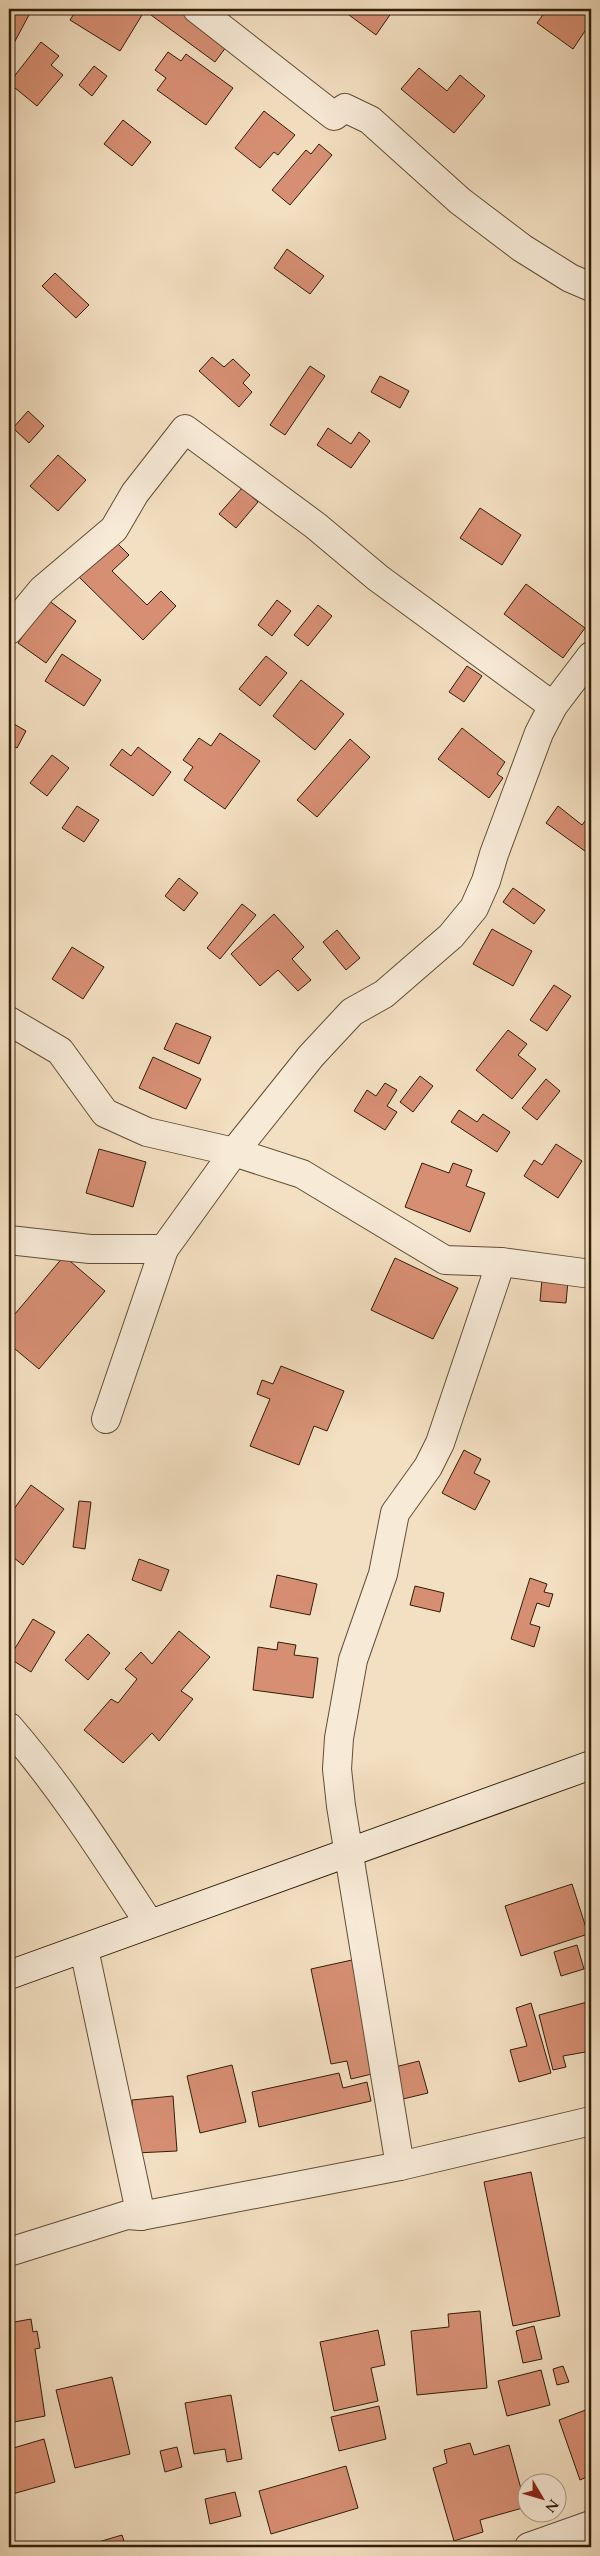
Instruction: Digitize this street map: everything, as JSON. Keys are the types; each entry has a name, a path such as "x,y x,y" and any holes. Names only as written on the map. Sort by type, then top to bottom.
{"street":[{"path":"198,9 334,116 345,108 370,120 460,201 522,248 570,278 591,287"},
{"path":"9,630 42,590 114,529 135,493 184,429 316,526 378,578 553,706"},
{"path":"106,1420 164,1249 234,1152 311,1056 352,1012 384,994 451,936 474,908 486,881 494,854 539,732 553,706 591,656"},
{"path":"9,1022 60,1051 105,1113 147,1132 234,1152 302,1174 445,1260 501,1262 591,1274"},
{"path":"9,1240 90,1249 164,1249"},
{"path":"400,2166 348,1852 337,1769 343,1708 353,1660 383,1574 395,1513 428,1466 440,1443 501,1262"},
{"path":"9,1728 39,1762 87,1828 149,1923"},
{"path":"9,1975 591,1765"},
{"path":"84,1949 141,2216"},
{"path":"9,2252 127,2215 141,2216 400,2166 591,2120"},
{"path":"529,2547 591,2525"}],"building":[{"path":"16,9 23,9 30,13 14,43 9,40 9,21"},
{"path":"77,9 132,9 142,15 120,51 70,20"},
{"path":"156,9 182,9 229,43 215,62 151,15"},
{"path":"341,9 394,9 376,35"},
{"path":"547,9 581,9 591,16 591,22 573,49 537,23"},
{"path":"41,42 59,56 51,65 63,75 37,106 9,83"},
{"path":"168,52 181,61 186,54 233,88 206,125 157,90 166,78 155,70"},
{"path":"94,66 107,76 92,96 79,85"},
{"path":"419,68 447,91 460,75 485,96 454,133 401,89"},
{"path":"264,111 295,135 278,155 274,152 260,168 235,148"},
{"path":"123,120 151,142 132,166 104,144"},
{"path":"319,144 332,155 290,205 272,190 306,150 311,154"},
{"path":"287,249 324,276 310,294 274,268"},
{"path":"55,273 89,305 76,318 42,286"},
{"path":"212,357 224,367 233,359 250,375 243,383 252,392 239,407 199,371"},
{"path":"310,366 325,376 285,435 270,425"},
{"path":"380,376 409,391 400,408 371,392"},
{"path":"28,411 44,426 29,443 13,428"},
{"path":"328,428 351,444 359,432 370,441 351,468 317,445"},
{"path":"58,455 86,480 58,511 30,486"},
{"path":"242,488 258,502 236,528 219,514"},
{"path":"480,508 521,535 502,565 460,538"},
{"path":"112,538 129,555 112,571 147,605 161,591 176,606 143,640 76,574"},
{"path":"526,584 585,628 563,658 504,614"},
{"path":"48,600 76,621 46,663 18,643"},
{"path":"277,600 291,611 272,636 258,625"},
{"path":"318,605 332,616 308,646 294,635"},
{"path":"62,654 101,680 84,706 45,681"},
{"path":"266,656 287,673 260,706 239,689"},
{"path":"467,666 482,676 464,702 449,692"},
{"path":"301,680 344,714 315,750 273,716"},
{"path":"9,721 26,731 17,748 9,744"},
{"path":"462,728 505,762 497,774 503,778 489,798 438,759"},
{"path":"220,733 260,761 225,809 184,780 193,767 183,760 199,738 211,746"},
{"path":"350,739 370,757 317,817 297,800"},
{"path":"138,747 171,772 153,796 110,765 122,749 131,756"},
{"path":"52,755 69,768 47,796 30,783"},
{"path":"77,806 99,820 84,842 62,828"},
{"path":"558,806 582,825 591,813 591,851 589,854 546,823"},
{"path":"179,878 198,893 184,911 165,896"},
{"path":"513,888 545,910 534,924 503,902"},
{"path":"242,904 256,915 220,959 207,948"},
{"path":"274,914 304,947 292,959 311,980 298,991 278,970 260,986 231,954"},
{"path":"492,929 532,951 513,986 473,964"},
{"path":"337,930 360,958 346,970 323,942"},
{"path":"72,947 104,967 83,999 52,979"},
{"path":"554,985 571,996 547,1031 530,1020"},
{"path":"176,1023 211,1037 199,1064 164,1049"},
{"path":"508,1030 527,1044 518,1055 536,1069 512,1099 476,1070"},
{"path":"153,1057 201,1079 186,1109 139,1088"},
{"path":"420,1076 433,1086 413,1112 400,1102"},
{"path":"546,1079 560,1091 537,1120 522,1108"},
{"path":"385,1083 397,1090 387,1106 397,1112 385,1130 354,1111 367,1090 376,1096"},
{"path":"459,1110 477,1122 483,1114 510,1132 497,1152 451,1122"},
{"path":"556,1144 582,1161 558,1198 524,1176 534,1160 542,1165"},
{"path":"99,1149 146,1162 133,1207 86,1193"},
{"path":"422,1163 449,1173 453,1163 472,1170 466,1186 485,1193 470,1232 405,1207"},
{"path":"64,1256 105,1291 39,1369 9,1344 9,1321"},
{"path":"395,1258 458,1288 433,1339 371,1310"},
{"path":"542,1279 568,1281 566,1303 540,1301"},
{"path":"281,1366 344,1391 327,1431 314,1426 299,1465 250,1446 270,1399 257,1394 262,1380 273,1384"},
{"path":"464,1450 481,1459 474,1473 490,1481 475,1510 442,1493"},
{"path":"31,1485 64,1509 23,1565 9,1554 9,1516"},
{"path":"79,1501 91,1502 85,1549 73,1547"},
{"path":"139,1559 169,1570 161,1591 132,1580"},
{"path":"277,1575 317,1584 310,1615 270,1607"},
{"path":"530,1578 547,1584 544,1592 553,1594 549,1607 537,1603 530,1624 540,1627 534,1647 511,1639"},
{"path":"415,1586 444,1593 440,1612 410,1605"},
{"path":"33,1619 55,1632 31,1672 9,1658"},
{"path":"179,1631 210,1657 181,1691 193,1699 159,1741 152,1733 123,1763 84,1730 111,1699 118,1703 137,1679 125,1669 141,1652 152,1664"},
{"path":"88,1634 110,1653 88,1680 65,1660"},
{"path":"278,1642 296,1645 294,1655 318,1658 313,1698 253,1690 258,1647 277,1650"},
{"path":"572,1884 588,1934 521,1956 505,1906"},
{"path":"577,1945 584,1969 561,1976 554,1952"},
{"path":"352,1960 376,2073 351,2079 347,2061 331,2064 311,1969"},
{"path":"591,2001 591,2051 563,2056 566,2067 553,2070 539,2015"},
{"path":"531,2003 551,2073 519,2082 510,2050 527,2046 516,2008"},
{"path":"419,2061 428,2093 403,2099 395,2067"},
{"path":"232,2065 246,2122 200,2133 187,2076"},
{"path":"339,2073 343,2088 367,2082 371,2101 259,2127 252,2092"},
{"path":"173,2096 177,2151 136,2153 132,2100"},
{"path":"531,2172 560,2316 513,2326 484,2182"},
{"path":"480,2311 487,2388 417,2395 411,2331 449,2327 448,2314"},
{"path":"31,2319 33,2332 37,2331 40,2348 35,2349 45,2416 9,2423 9,2323"},
{"path":"534,2326 542,2359 523,2363 516,2331"},
{"path":"378,2330 385,2365 371,2368 378,2401 334,2411 320,2342"},
{"path":"563,2366 569,2382 557,2385 553,2369"},
{"path":"541,2370 550,2405 507,2416 498,2381"},
{"path":"112,2377 130,2454 75,2468 56,2390"},
{"path":"231,2395 242,2459 227,2462 225,2449 194,2454 185,2403"},
{"path":"379,2406 386,2439 339,2451 331,2417"},
{"path":"591,2408 591,2475 580,2480 559,2420"},
{"path":"44,2439 55,2482 9,2495 9,2443 10,2449"},
{"path":"470,2443 474,2455 509,2445 518,2478 518,2509 480,2520 483,2532 454,2541 433,2468 447,2463 444,2450"},
{"path":"177,2447 182,2467 165,2472 160,2451"},
{"path":"346,2466 358,2508 271,2534 259,2491"},
{"path":"235,2492 241,2516 210,2524 205,2499"},
{"path":"122,2535 126,2547 97,2547 95,2543"}]}
